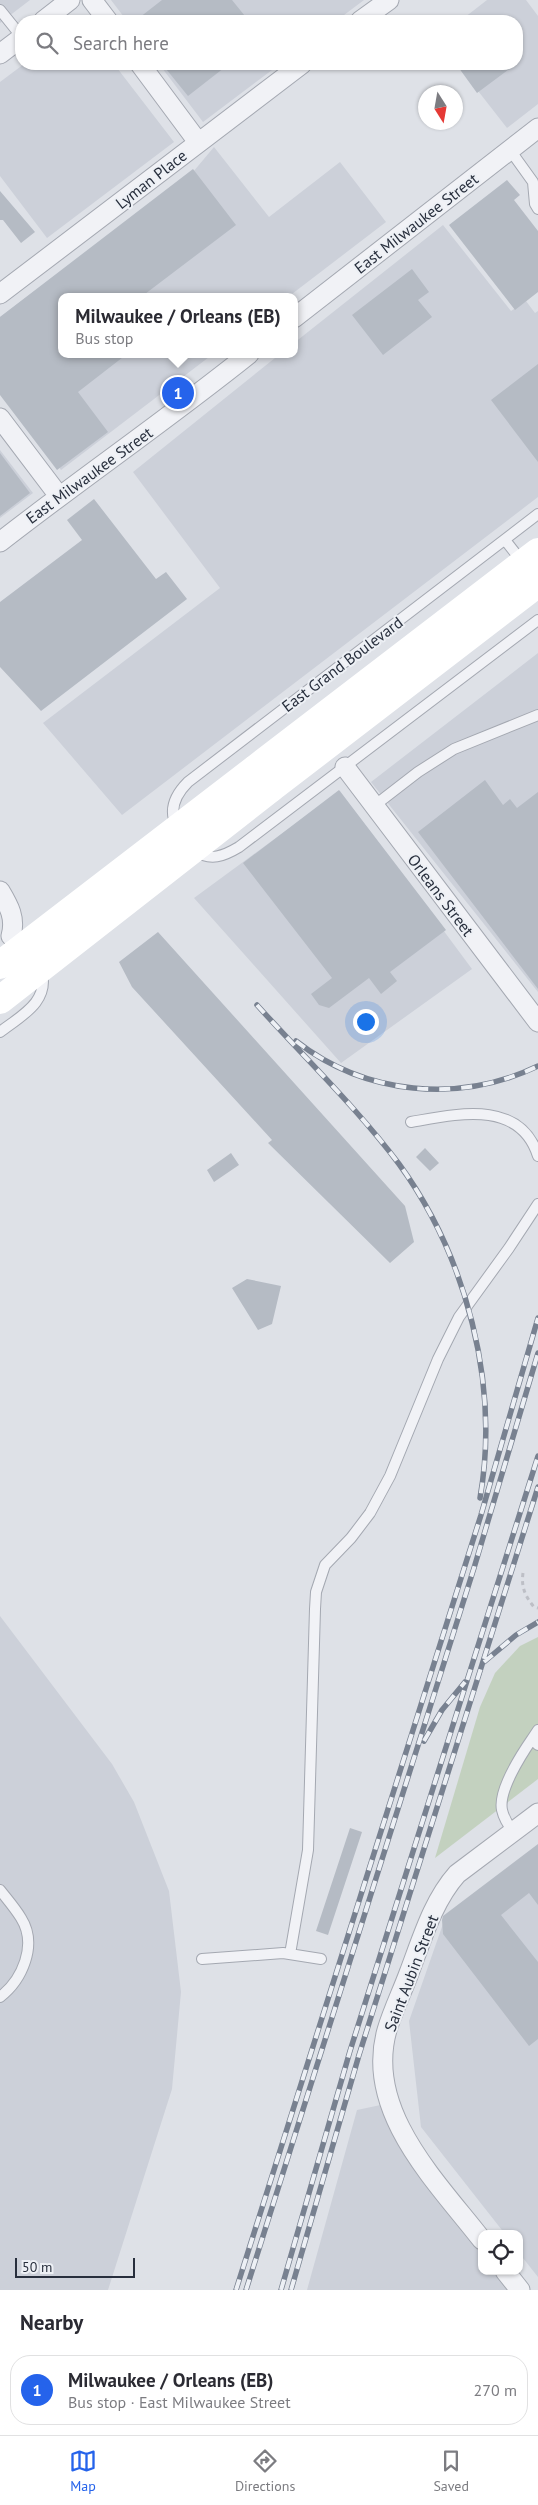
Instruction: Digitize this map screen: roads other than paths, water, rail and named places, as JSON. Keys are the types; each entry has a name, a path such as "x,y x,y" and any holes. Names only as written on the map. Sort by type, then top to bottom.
{"main road":[{"path":"0,965 262,779 535,573"},
{"path":"0,1000 262,779"}],"street":[{"path":"51,15 70,0"},
{"path":"92,0 103,15"},
{"path":"369,15 390,0"},
{"path":"0,54 15,42"},
{"path":"144,70 198,142"},
{"name":"Lyman Place","path":"0,294 294,70"},
{"name":"East Milwaukee Street","path":"298,315 538,128"},
{"name":"East Milwaukee Street","path":"0,542 59,496 187,404 244,358"},
{"path":"0,418 59,496"},
{"name":"Orleans Street","path":"345,767 538,1022"},
{"path":"0,891 12,913 13,927 6,935"},
{"name":"Saint Aubin Street","path":"478,2235 416,2154 397,2121 386,2084 385,2046 387,2030 425,1930 448,1884 457,1874 538,1813"},
{"path":"508,2275 520,2290"}],"lane":[{"path":"0,10 15,29"},
{"path":"510,150 533,182 535,204 538,208"},
{"name":"East Grand Boulevard","path":"538,514 188,782 175,800 173,819 184,840 196,852 208,857 221,857 239,847 538,620"},
{"path":"505,540 535,573"},
{"path":"374,806 418,772 454,749 538,715"},
{"path":"0,1032 36,1004 43,990 42,973 34,955 21,941 6,935"},
{"path":"411,1122 449,1115 491,1114 507,1119 520,1127 531,1139 538,1156"},
{"path":"290,1954 308,1850 314,1609 319,1576 332,1556 351,1538 370,1513 390,1476 438,1359 459,1317 538,1204"},
{"path":"513,1831 506,1821 502,1810 502,1801 518,1760 536,1738"},
{"path":"0,1890 22,1919 28,1942 24,1968 13,1987 0,1997"},
{"path":"202,1959 290,1954 321,1958"}],"railway":[{"path":"257,1005 383,1143 423,1200 443,1239 459,1280 472,1323 481,1366 485,1411 485,1455 480,1498"},
{"path":"296,1041 323,1059 352,1073 382,1083 413,1088 445,1089 477,1086 508,1078 538,1066"},
{"path":"236,2290 481,1515 538,1318"},
{"path":"246,2290 474,1568 538,1353"},
{"path":"281,2290 350,2051 538,1456"},
{"path":"291,2290 359,2055 538,1487"},
{"path":"484,1662 516,1635 538,1622"},
{"path":"424,1741 442,1710 465,1682"}],"place":[{"name":"Milwaukee / Orleans (EB)","path":"178,393"}]}
